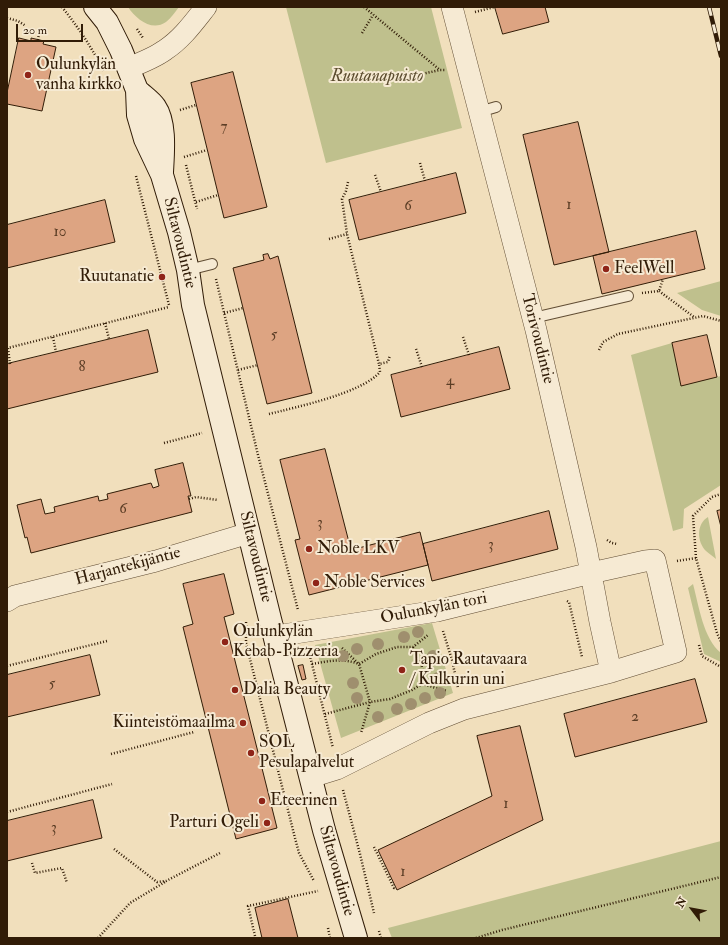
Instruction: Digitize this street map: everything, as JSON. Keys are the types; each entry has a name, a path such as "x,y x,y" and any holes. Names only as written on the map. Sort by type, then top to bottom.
{"main road":[{"name":"Siltavoudintie","path":"95,7 107,22 121,50 137,90 138,115 145,139 162,175 178,232 188,270 193,305 249,533 324,830 356,938"}],"street":[{"path":"128,68 166,50 183,35 206,7"},
{"name":"Torivoudintie","path":"462,10 487,110 572,485 611,672"},
{"name":"Harjantekijäntie","path":"7,601 15,596 156,561 249,533"},
{"name":"Oulunkylän tori","path":"276,636 303,631 439,618 591,573 655,560 676,652 611,672"},
{"path":"311,777 337,769 429,723 462,702 611,672"}],"lane":[{"path":"188,270 212,264"},
{"path":"533,318 628,296"}],"path":[{"path":"62,7 89,46 106,77"},
{"path":"364,7 440,70"},
{"path":"462,10 495,7"},
{"path":"362,33 373,15"},
{"path":"7,18 18,21 26,26"},
{"path":"137,28 154,57"},
{"path":"38,40 39,32"},
{"path":"408,77 440,70 450,70"},
{"path":"191,107 196,105"},
{"path":"182,150 199,216"},
{"path":"184,157 207,150"},
{"path":"420,163 425,181"},
{"path":"136,173 171,314"},
{"path":"375,175 381,192"},
{"path":"269,414 335,396 366,383 375,378 380,372 347,234 342,199 348,182"},
{"path":"196,202 218,195"},
{"path":"329,239 347,234"},
{"path":"212,264 258,455 295,594 337,769 360,854 375,921"},
{"path":"659,291 663,279"},
{"path":"628,296 659,291 694,318"},
{"path":"10,364 8,348 169,307"},
{"path":"224,314 244,308"},
{"path":"599,350 603,342 618,334 703,316 721,321"},
{"path":"105,323 109,339"},
{"path":"53,336 56,352"},
{"path":"463,337 469,355"},
{"path":"416,349 422,367"},
{"path":"379,364 388,362 390,355"},
{"path":"238,370 258,364"},
{"path":"201,427 204,440"},
{"path":"164,443 202,433"},
{"path":"217,493 220,507"},
{"path":"721,494 712,497 693,516 696,558 717,633 721,642"},
{"path":"189,499 196,497 214,499"},
{"path":"676,561 696,558"},
{"path":"563,599 568,602 572,615 582,657 581,661"},
{"path":"359,664 376,654 397,648 412,647 439,618 452,660 462,702"},
{"path":"246,621 246,643 299,853 313,879 320,898"},
{"path":"7,666 107,641"},
{"path":"325,714 370,702 390,699 422,684 424,674 420,659 412,647"},
{"path":"702,656 721,667"},
{"path":"452,660 457,659"},
{"path":"312,664 326,661 348,660 359,664"},
{"path":"359,664 370,702 360,735 367,732"},
{"path":"422,684 462,702"},
{"path":"111,754 194,732"},
{"path":"332,744 339,742"},
{"path":"7,812 112,784"},
{"path":"374,847 394,888 396,887"},
{"path":"114,849 156,882 166,881"},
{"path":"98,938 130,903 166,881 220,853"},
{"path":"32,863 35,873 62,868 67,883"},
{"path":"476,938 502,930 721,877"},
{"path":"255,936 248,906 318,891"},
{"path":"327,925 330,938"},
{"path":"377,926 381,938"}],"green space":[{"path":"128,7 179,7 166,22 155,26 140,20"},
{"name":"Ruutanapuisto","path":"286,7 431,7 462,128 326,163"},
{"path":"721,281 721,316 702,310 677,293"},
{"path":"672,343 681,385 721,376 721,485 684,509 683,528 673,531 631,355"},
{"path":"708,517 716,559 703,547 699,533 701,524"},
{"path":"693,584 702,621 710,639 721,653 721,662 704,654 688,588"},
{"path":"432,623 453,693 341,738 315,645"},
{"path":"721,841 721,938 392,938 388,928"}],"building":[{"path":"495,7 545,7 549,22 503,34"},
{"path":"19,38 31,41 31,38 44,41 43,44 56,47 42,111 7,104 7,93"},
{"path":"233,72 267,207 224,218 191,83"},
{"path":"578,122 609,252 554,265 523,135"},
{"path":"456,173 466,213 359,240 349,200"},
{"path":"105,200 115,242 7,268 7,225"},
{"path":"696,231 705,269 602,294 593,256"},
{"path":"268,254 270,259 278,256 312,393 267,404 233,268 264,260 263,255"},
{"path":"148,330 158,372 7,409 7,364"},
{"path":"707,335 717,377 681,386 672,343"},
{"path":"499,347 510,389 401,417 391,375"},
{"path":"325,449 351,550 420,532 428,565 309,595 295,540 300,539 280,460"},
{"path":"183,463 191,496 188,496 192,512 31,553 27,537 25,538 17,505 41,499 45,514 55,512 54,507 98,496 99,501 108,499 107,494 151,483 153,488 159,486 155,470"},
{"path":"721,510 721,527 717,511"},
{"path":"549,511 558,549 432,581 423,544"},
{"path":"224,574 234,614 224,617 277,828 236,839 183,627 193,624 183,584"},
{"path":"90,655 100,695 7,717 7,675"},
{"path":"303,665 306,679 302,680 298,666"},
{"path":"695,679 707,722 575,757 564,714"},
{"path":"520,726 543,820 397,890 378,850 492,796 477,736"},
{"path":"93,800 102,838 7,861 7,821"},
{"path":"288,899 298,938 262,938 255,908"}],"railway":[{"path":"709,7 721,56"}],"place":[{"name":"Oulunkylän vanha kirkko","path":"28,75"},
{"name":"FeelWell","path":"606,269"},
{"name":"Ruutanatie","path":"162,277"},
{"name":"Noble LKV","path":"309,549"},
{"name":"Noble Services","path":"316,583"},
{"name":"Oulunkylän Kebab-Pizzeria","path":"225,642"},
{"name":"Tapio Rautavaara / Kulkurin uni","path":"402,670"},
{"name":"Dalia Beauty","path":"235,690"},
{"name":"Kiinteistömaailma","path":"243,723"},
{"name":"SOL Pesulapalvelut","path":"251,753"},
{"name":"Eteerinen","path":"262,801"},
{"name":"Parturi Ogeli","path":"267,823"}]}
